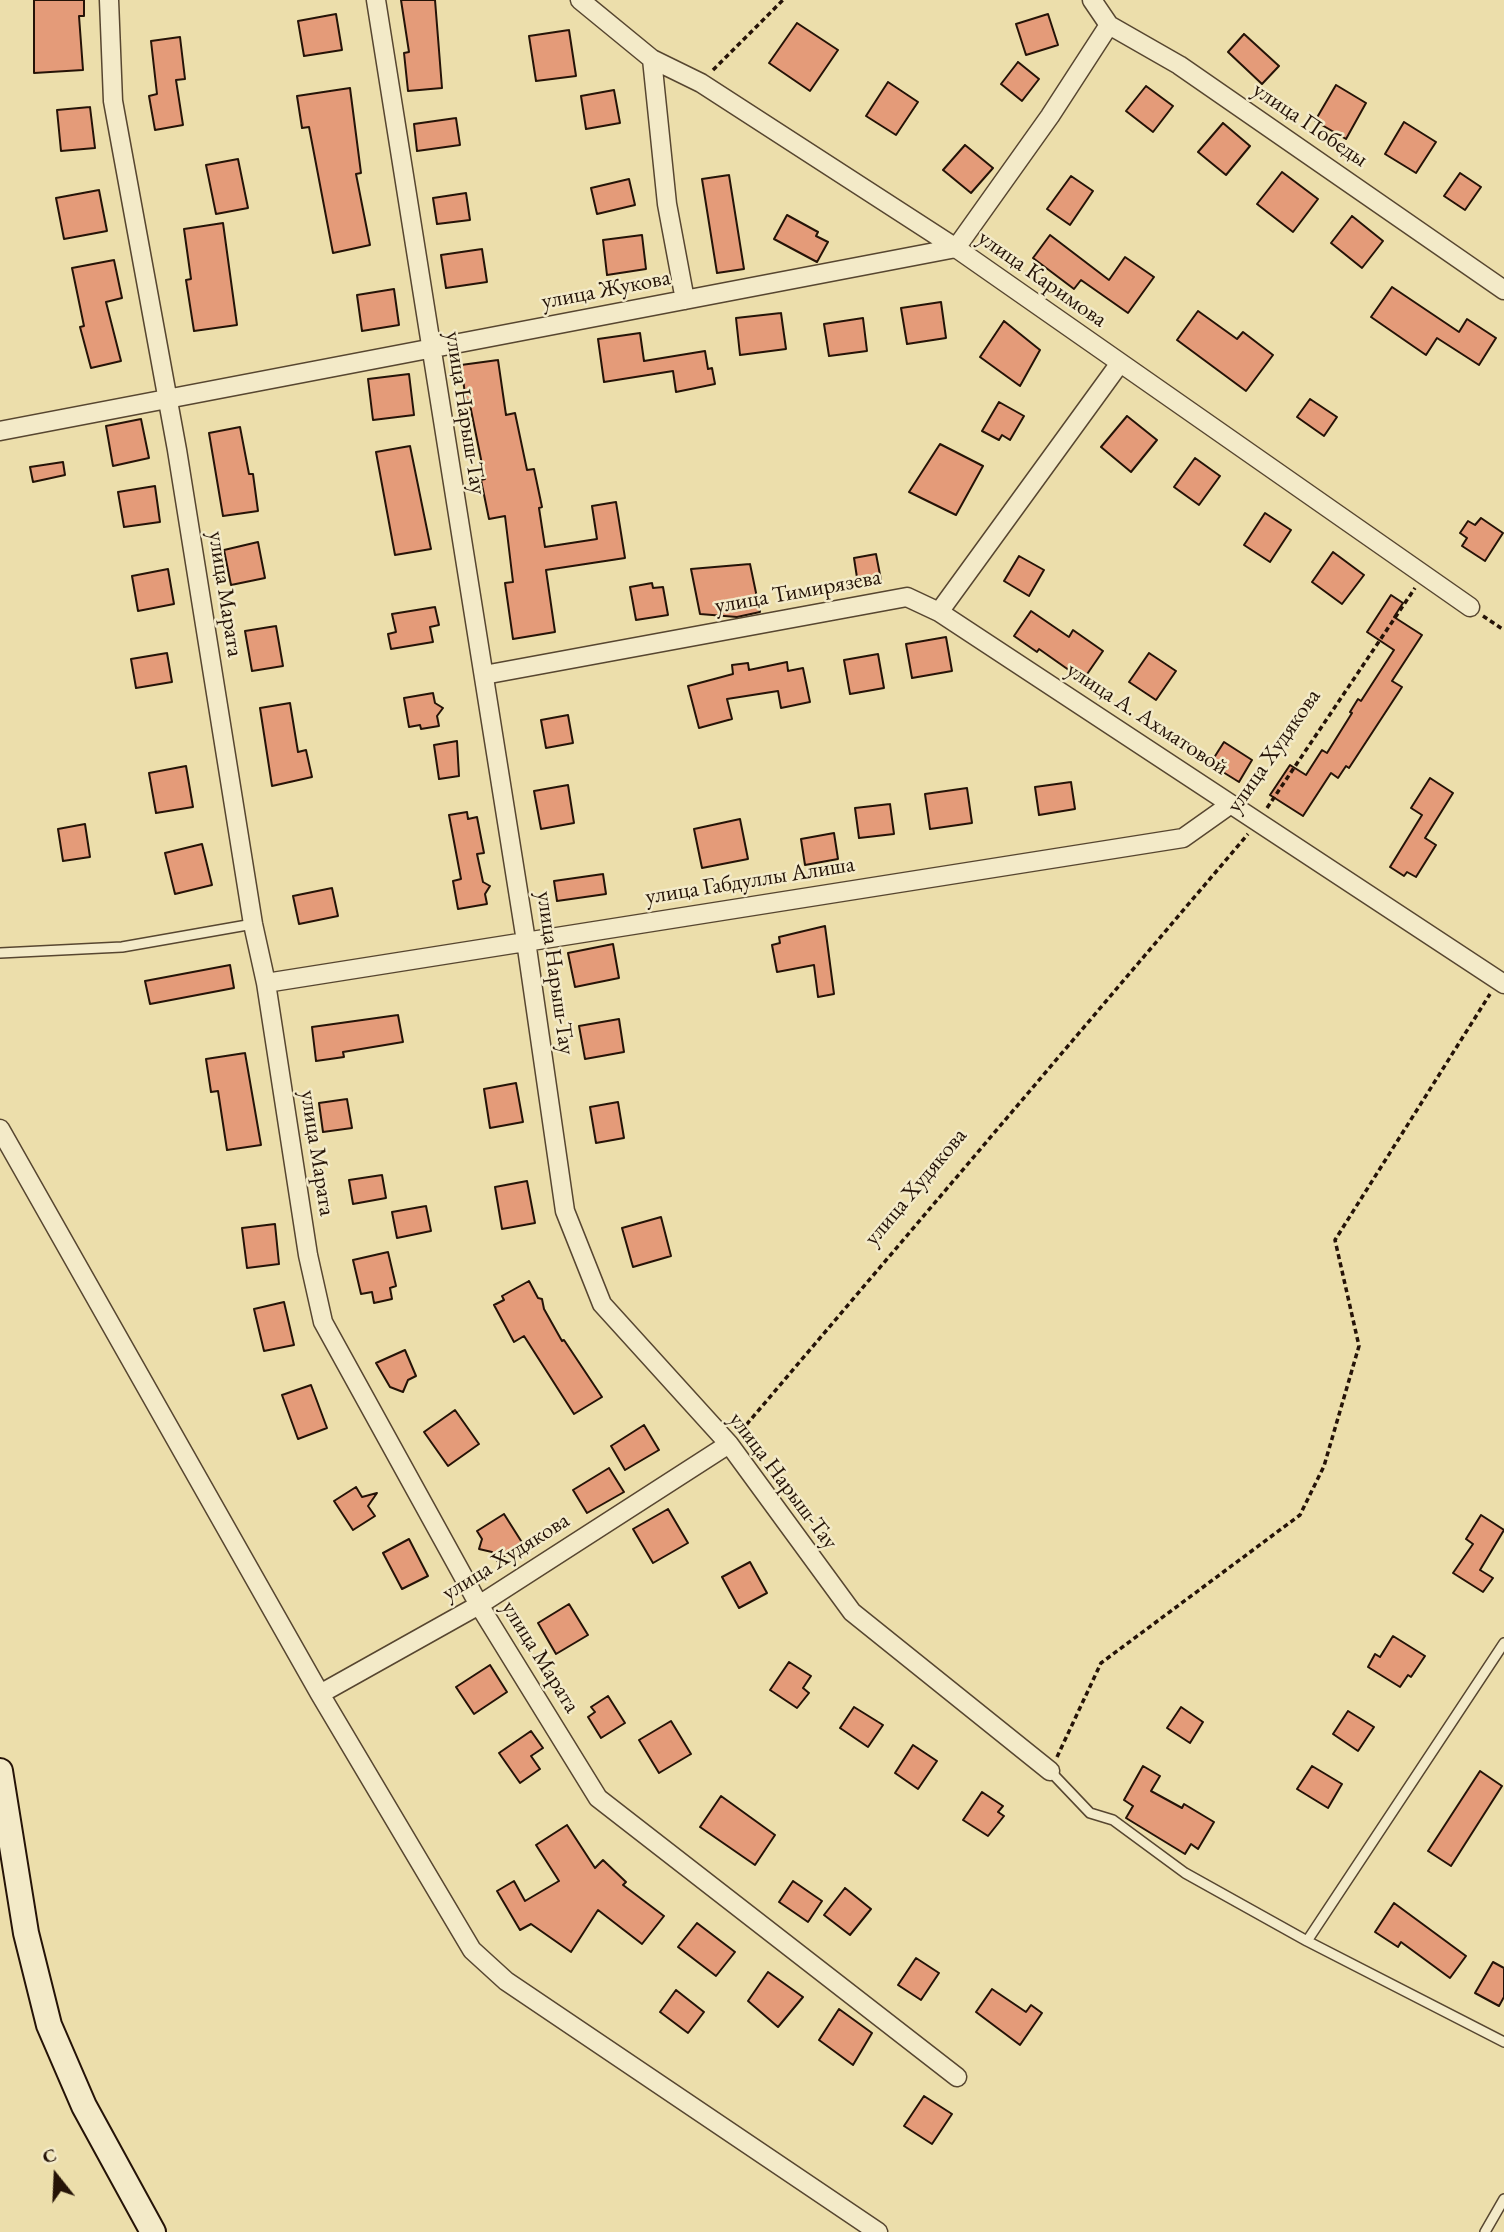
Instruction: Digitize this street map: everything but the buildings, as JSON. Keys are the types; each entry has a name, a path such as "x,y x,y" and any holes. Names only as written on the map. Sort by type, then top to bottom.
{"main road":[{"path":"0,1771 26,1933 49,2025 84,2106 153,2232"}],"street":[{"name":"улица Марата","path":"108,0 113,101 168,401 253,924 266,983 308,1255 323,1322 479,1605 598,1798 957,2077"},
{"name":"улица Нарыш-Тау","path":"376,0 429,349 526,941 565,1211 602,1304 729,1444 852,1612 1050,1771"},
{"name":"улица Каримова","path":"580,0 652,59 701,83 956,248 1470,607"},
{"name":"улица Победы","path":"1097,3 1109,25 1178,65 1504,290"},
{"path":"956,248 1050,117 1109,25"},
{"path":"652,59 667,204 685,300"},
{"name":"улица Жукова","path":"0,431 168,401 956,248"},
{"path":"939,612 1120,363"},
{"name":"улица Тимирязева","path":"484,675 908,597 939,612"},
{"name":"улица А. Ахматовой","path":"939,612 1501,982"},
{"name":"улица Габдуллы Алиша","path":"266,983 1183,838 1231,804"},
{"path":"0,1129 320,1695 471,1950 506,1981 878,2232"},
{"name":"улица Худякова","path":"320,1695 479,1605 729,1444"}],"lane":[{"path":"0,953 122,947 253,924"},
{"path":"1307,1941 1504,1643"},
{"path":"1050,1771 1090,1813 1113,1820 1185,1873 1307,1941 1504,2042"},
{"path":"1485,2232 1504,2199"}],"path":[{"path":"701,83 783,0"},
{"name":"улица Худякова","path":"729,1444 1258,821 1424,574"},
{"path":"1470,607 1504,629"},
{"path":"1050,1771 1101,1663 1300,1516 1324,1466 1359,1346 1335,1240 1501,982"}]}
